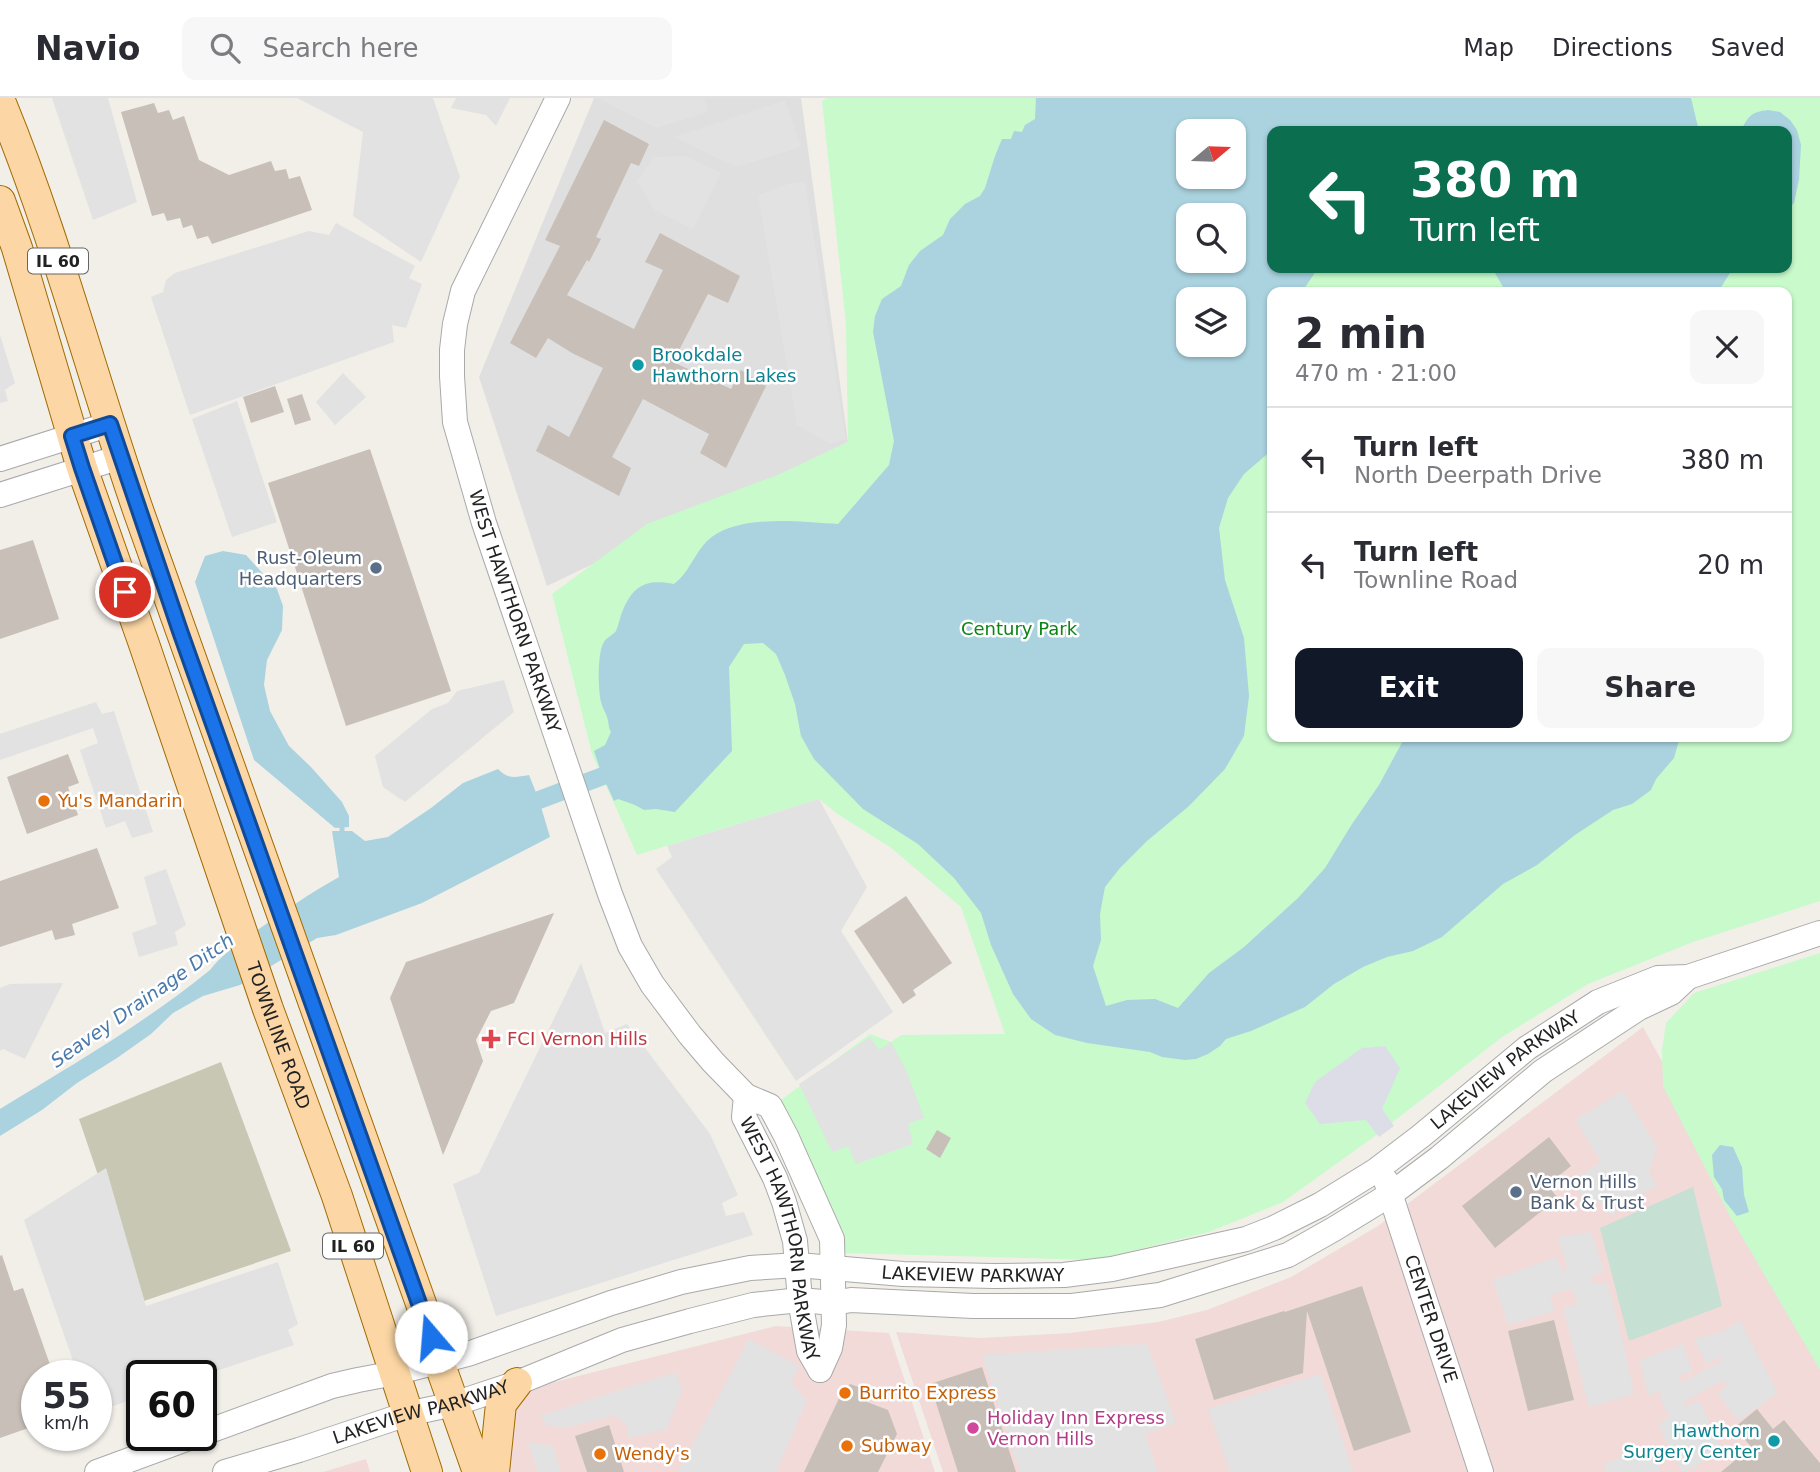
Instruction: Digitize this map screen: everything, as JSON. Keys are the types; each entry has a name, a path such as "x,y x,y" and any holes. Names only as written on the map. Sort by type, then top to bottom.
{"main road":[{"name":"IL 60","path":"0,101 54,246 120,457 308,994 424,1312 478,1472"},
{"name":"TOWNLINE ROAD","path":"0,201 17,248 82,468 268,1009 321,1150 427,1472"},
{"path":"495,1472 501,1404 517,1383"}],"street":[{"name":"WEST HAWTHORN PARKWAY","path":"558,98 463,291 455,324 452,376 455,422 484,523 630,946 652,984 698,1044 746,1096 770,1106 832,1239 834,1325 830,1348 820,1370 809,1351 800,1300 796,1241 775,1178 744,1117 746,1096"},
{"path":"0,459 110,424"},
{"path":"0,495 120,457"},
{"name":"LAKEVIEW PARKWAY","path":"217,1428 332,1386 468,1354 611,1303 681,1282 750,1268 799,1265 903,1274 1064,1275 1112,1269 1246,1239 1320,1205 1380,1167 1527,1048 1598,1002 1658,978 1688,977 1820,933"},
{"name":"LAKEVIEW PARKWAY","path":"225,1472 407,1414 454,1404 517,1383 622,1340 753,1305 800,1300 1052,1307 1105,1303 1160,1295 1288,1255 1391,1194 1439,1158 1543,1071 1639,1008 1671,993 1688,977"},
{"name":"CENTER DRIVE","path":"1380,1167 1481,1472"},
{"name":"LAKEVIEW PARKWAY","path":"97,1472 153,1451"}],"shaded area":[{"path":"52,98 108,98 137,202 93,220"},
{"path":"297,98 433,98 460,177 421,262 353,216 363,132"},
{"path":"456,98 510,98 496,126 486,115 451,108"},
{"path":"594,98 801,98 848,442 547,586 479,377"},
{"path":"704,98 708,112 657,128 599,99"},
{"path":"785,100 801,147 736,167 674,137"},
{"path":"686,156 721,173 693,229 654,210 637,181 654,157"},
{"path":"805,182 846,439 830,444 797,425 758,195 791,183"},
{"path":"336,223 415,266 409,278 422,284 406,328 392,325 394,342 190,415 151,297 163,292 166,280 175,273 309,231 329,235"},
{"path":"0,335 15,383 5,390 8,401 0,403"},
{"path":"343,373 366,397 335,425 316,402"},
{"path":"237,401 277,522 232,537 192,419"},
{"path":"504,680 514,712 405,802 383,787 375,756 432,709 448,703 457,691"},
{"path":"96,702 102,714 114,711 153,832 132,838 125,821 106,828 80,750 98,743 93,728 0,760 0,734"},
{"path":"819,799 867,887 841,931 893,1012 796,1081 656,869 672,857 667,846"},
{"path":"166,869 186,925 175,932 178,945 139,957 132,933 157,924 144,877"},
{"path":"581,963 605,1033 627,1024 710,1134 738,1195 722,1203 726,1216 744,1212 753,1235 496,1316 453,1184 479,1173"},
{"path":"63,983 25,1059 3,1049 0,1051 0,988 10,984"},
{"path":"1643,1027 1820,1347 1820,1472 943,1472 896,1332 980,1338 1070,1333 1158,1322 1207,1310 1291,1277 1378,1226"},
{"path":"870,1037 879,1050 891,1042 907,1072 924,1118 908,1124 913,1144 856,1164 848,1146 832,1152 799,1084"},
{"path":"1385,1046 1400,1068 1382,1109 1394,1126 1379,1137 1366,1120 1320,1124 1305,1103 1315,1082 1362,1048"},
{"path":"221,1062 291,1251 141,1302 79,1119"},
{"path":"1623,1091 1657,1147 1649,1173 1657,1185 1610,1216 1600,1202 1584,1200 1572,1181 1601,1162 1575,1120"},
{"path":"106,1168 146,1306 278,1262 298,1324 288,1330 294,1345 217,1371 217,1360 126,1360 126,1402 112,1406 112,1360 73,1360 24,1220"},
{"path":"1693,1187 1722,1306 1629,1341 1600,1228"},
{"path":"1591,1232 1604,1271 1590,1280 1594,1284 1607,1282 1634,1394 1589,1407 1563,1309 1578,1303 1573,1291 1569,1289 1550,1296 1554,1311 1508,1325 1493,1280 1556,1257 1563,1272 1567,1268 1558,1237"},
{"path":"1740,1321 1778,1393 1738,1421 1718,1394 1728,1384 1723,1381 1688,1399 1684,1405 1699,1400 1720,1445 1709,1450 1709,1454 1694,1469 1682,1472 1658,1424 1668,1418 1669,1414 1660,1396 1663,1391 1648,1395 1640,1360 1683,1344 1692,1371 1679,1376 1678,1380 1683,1382 1722,1361 1719,1357 1707,1364 1694,1339 1719,1333"},
{"path":"776,1326 889,1333 935,1472 510,1472 495,1428 523,1390"},
{"path":"749,1339 799,1366 791,1383 807,1400 776,1472 678,1472"},
{"path":"1147,1344 1176,1423 1145,1434 1158,1472 1020,1472 982,1355"},
{"path":"676,1372 682,1390 667,1429 629,1438 626,1425 615,1415 569,1427 547,1426 540,1416"},
{"path":"1320,1374 1353,1472 1230,1472 1208,1409"},
{"path":"528,1442 553,1446 561,1472 538,1472"},
{"path":"1650,1447 1661,1472 1607,1472 1604,1464"},
{"path":"366,1459 370,1472 323,1472"}],"green space":[{"name":"Century Park","path":"827,98 1820,98 1820,901 1693,942 1588,984 1502,1037 1375,1136 1283,1202 1209,1232 1095,1260 842,1253 816,1174 781,1100 870,1034 891,1042 901,1035 1005,1034 961,907 890,847 819,799 637,855 592,754 552,594 647,524 780,474 848,442 846,324 822,101"},
{"path":"1820,953 1820,1370 1730,1216 1663,1086 1662,1050 1666,1023 1694,993"}],"water":[{"path":"1036,98 1691,98 1698,126 1267,126 1267,273 1315,273 1305,287 1267,287 1267,454 1244,474 1228,498 1219,528 1225,580 1244,638 1249,696 1244,736 1225,769 1189,806 1147,841 1105,887 1100,914 1101,940 1093,966 1106,1006 1127,1000 1155,999 1178,1008 1209,973 1244,947 1298,898 1325,868 1379,785 1402,742 1679,742 1674,758 1656,779 1651,790 1632,804 1613,810 1537,865 1503,884 1442,937 1413,951 1387,957 1363,967 1334,984 1305,1007 1226,1039 1208,1054 1196,1059 1162,1057 1150,1052 1087,1043 1055,1035 1031,1019 1013,994 991,945 981,913 954,878 918,844 863,809 814,759 801,736 795,704 776,654 763,643 744,644 729,667 732,751 675,812 644,810 618,799 614,801 604,779 612,776 610,770 601,772 594,751 605,745 611,732 601,704 600,654 605,640 616,631 627,601 637,589 649,583 674,584 707,541 734,526 770,521 838,524 889,465 894,441 873,332 875,316 882,299 901,286 909,265 920,251 943,235 950,219 965,204 980,196 1002,139 1011,139 1014,131 1022,132 1025,125 1035,119"},
{"path":"1758,112 1780,112 1797,130 1801,145 1799,180 1792,205 1792,126 1744,126"},
{"path":"1495,273 1730,273 1721,287 1503,287"},
{"path":"223,551 246,555 277,589 283,606 282,630 267,660 264,685 270,711 289,746 342,802 349,816 349,827 335,828 254,760 195,582 205,556"},
{"path":"498,769 509,776 529,775 550,837 422,903 336,935 317,938 240,985 203,996 173,1013 151,1034 0,1136 0,1109 134,1026 210,970 256,931 339,877 332,831 352,831 365,841 388,837 463,783"},
{"path":"1720,1145 1733,1147 1742,1167 1744,1195 1749,1212 1737,1216 1724,1200 1722,1189 1714,1177 1712,1155"}],"building":[{"path":"154,103 158,113 169,110 173,120 184,116 199,160 229,175 271,161 275,171 286,169 289,179 300,176 312,210 212,244 208,236 197,239 192,225 183,228 180,218 167,221 164,213 152,216 121,112"},
{"name":"Brookdale Hawthorn Lakes","path":"604,120 649,144 639,166 631,163 596,237 601,239 567,295 634,329 663,270 645,262 660,233 740,276 728,303 708,294 673,362 731,389 741,370 766,386 726,468 700,453 709,434 643,399 612,457 631,468 619,496 536,451 548,425 569,437 603,368 548,338 536,358 510,343 560,246 545,240"},
{"path":"275,386 284,412 251,423 243,397"},
{"path":"302,394 311,420 295,425 287,399"},
{"path":"370,449 451,691 346,726 268,483"},
{"path":"33,540 59,619 0,639 0,550"},
{"name":"Yu's Mandarin","path":"68,754 79,783 68,787 78,815 27,834 7,777"},
{"path":"97,848 119,908 72,924 75,935 55,940 52,930 0,947 0,881"},
{"path":"906,896 952,963 913,990 916,995 903,1004 854,931"},
{"path":"554,913 514,1003 491,1011 476,1040 483,1061 443,1155 390,998 406,962"},
{"path":"937,1130 951,1138 940,1158 926,1149"},
{"name":"Vernon Hills Bank & Trust","path":"1549,1137 1571,1166 1547,1185 1558,1198 1495,1248 1462,1206"},
{"path":"2,1255 14,1291 23,1288 48,1360 21,1360 21,1431 0,1438"},
{"path":"1362,1286 1411,1432 1354,1451 1307,1311 1303,1373 1214,1400 1195,1339"},
{"path":"1554,1320 1574,1400 1528,1411 1508,1331"},
{"name":"Holiday Inn Express Vernon Hills","path":"982,1367 1016,1472 958,1472 930,1384"},
{"path":"850,1384 861,1388 867,1402 888,1410 897,1434 878,1472 804,1472 843,1390"},
{"name":"Hawthorn Surgery Center","path":"1757,1409 1773,1429 1784,1420 1820,1463 1820,1472 1721,1472 1751,1447 1735,1427"},
{"name":"Wendy's","path":"609,1425 624,1472 587,1472 575,1436"}],"waterway":[{"name":"Seavey Drainage Ditch","path":"539,800 611,773"}],"place":[{"name":"Brookdale Hawthorn Lakes","path":"638,365"},
{"name":"Rust-Oleum Headquarters","path":"376,568"},
{"name":"Yu's Mandarin","path":"44,801"},
{"name":"FCI Vernon Hills","path":"491,1039"},
{"name":"Vernon Hills Bank & Trust","path":"1516,1192"},
{"name":"Burrito Express","path":"845,1393"},
{"name":"Holiday Inn Express Vernon Hills","path":"973,1428"},
{"name":"Hawthorn Surgery Center","path":"1774,1441"},
{"name":"Subway","path":"847,1446"},
{"name":"Wendy's","path":"600,1454"}],"route":[{"path":"125,592 72,436 110,424 180,631 431,1337"}]}
